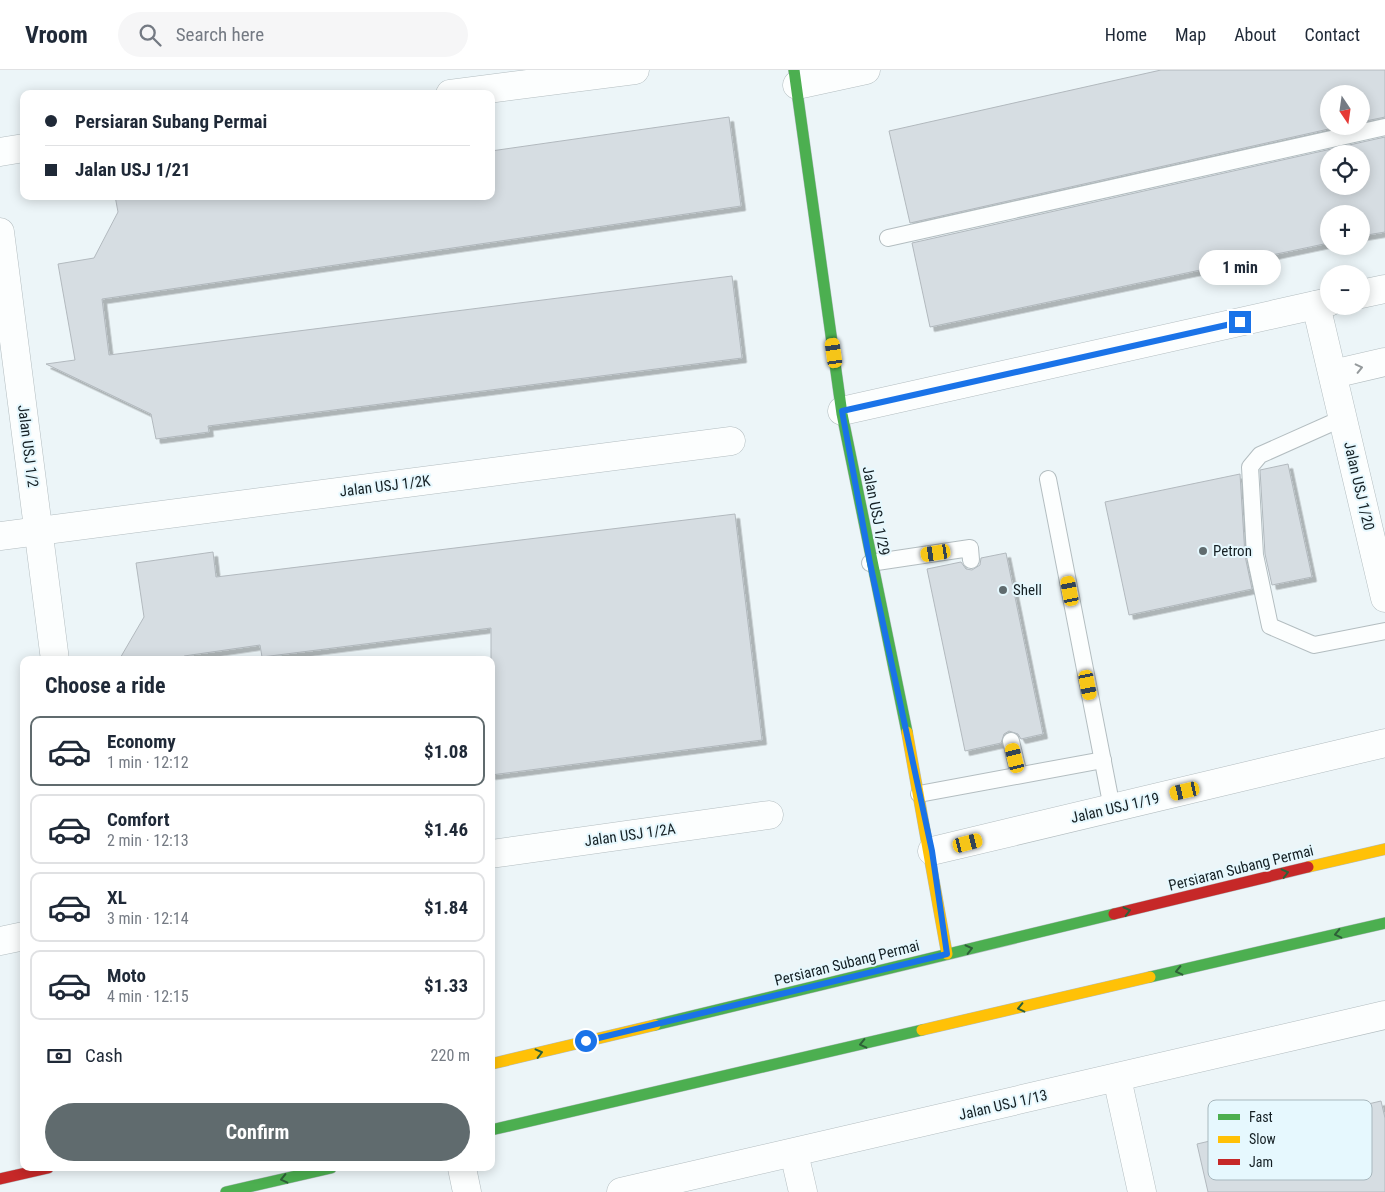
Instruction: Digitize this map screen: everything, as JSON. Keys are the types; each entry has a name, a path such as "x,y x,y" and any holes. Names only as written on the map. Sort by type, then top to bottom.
{"main road":[{"name":"Jalan USJ 1/29","path":"796,78 842,411 870,563 932,851 947,954"},
{"name":"Persiaran Subang Permai","path":"495,1063 1385,848"},
{"path":"495,1129 1385,923"},
{"path":"0,1179 35,1171"},
{"path":"226,1192 318,1171"}],"street":[{"path":"481,90 635,70"},
{"path":"796,78 866,70"},
{"path":"0,152 20,149"},
{"name":"Jalan USJ 1/2","path":"0,232 55,656"},
{"path":"1370,292 1385,289"},
{"path":"842,411 1320,304"},
{"name":"Jalan USJ 1/20","path":"1325,315 1333,374 1381,565 1385,598"},
{"path":"1333,374 1385,362"},
{"name":"Jalan USJ 1/2K","path":"0,536 731,441"},
{"name":"Jalan USJ 1/19","path":"932,851 1385,743"},
{"name":"Jalan USJ 1/2A","path":"495,853 769,816"},
{"path":"0,941 20,937"},
{"name":"Jalan USJ 1/13","path":"621,1192 1385,1015"},
{"path":"1117,1078 1142,1192"},
{"path":"794,1153 804,1192"},
{"path":"463,1171 467,1192"}],"lane":[{"path":"888,238 1385,127"},
{"path":"1343,418 1260,455 1250,467 1255,555 1270,626 1314,645 1385,631"},
{"path":"1048,479 1112,808"},
{"path":"870,563 970,548 971,560"},
{"path":"1011,741 1020,775"},
{"path":"919,794 1102,760"}],"building":[{"path":"1161,70 1385,70 1385,117 1370,120 1370,85 1320,85 1320,131 910,223 889,131"},
{"path":"729,117 741,206 102,299 109,355 732,276 742,358 208,426 209,432 156,439 151,414 46,364 75,360 58,264 94,258 118,212 116,200 495,200 495,150"},
{"path":"1385,137 1385,232 1370,234 1370,205 1320,205 1320,245 930,327 912,243 1320,152 1320,195 1370,195 1370,145 1349,145"},
{"path":"1288,464 1312,577 1272,585 1265,554 1260,470"},
{"path":"1240,474 1245,556 1252,589 1129,615 1105,502"},
{"path":"735,514 762,740 495,774 495,656 491,656 491,628 270,656 262,656 260,645 184,656 121,656 144,617 136,563 213,552 216,577"},
{"path":"1006,553 1043,734 1021,739 1018,734 1009,731 1004,734 1001,743 965,751 927,569 961,562 966,569 972,570 980,565 981,558"},
{"path":"1381,1101 1385,1118 1385,1192 1208,1192 1197,1144 1208,1141 1208,1180 1372,1180 1372,1103"}],"traffic: fast":[{"path":"794,70 842,414 907,732"},
{"path":"655,1025 1114,914"},
{"path":"1150,977 1385,923"},
{"path":"495,1129 922,1030"},
{"path":"226,1192 318,1171"}],"traffic: slow":[{"path":"907,732 947,954"},
{"path":"1308,867 1385,849"},
{"path":"922,1030 1150,977"},
{"path":"495,1063 655,1025"}],"traffic: jam":[{"path":"1114,914 1308,867"},
{"path":"0,1179 35,1171"}],"place":[{"name":"Petron","path":"1203,551"},
{"name":"Shell","path":"1003,590"}],"route":[{"path":"586,1041 947,954 932,851 870,563 842,411 1240,322"}]}
